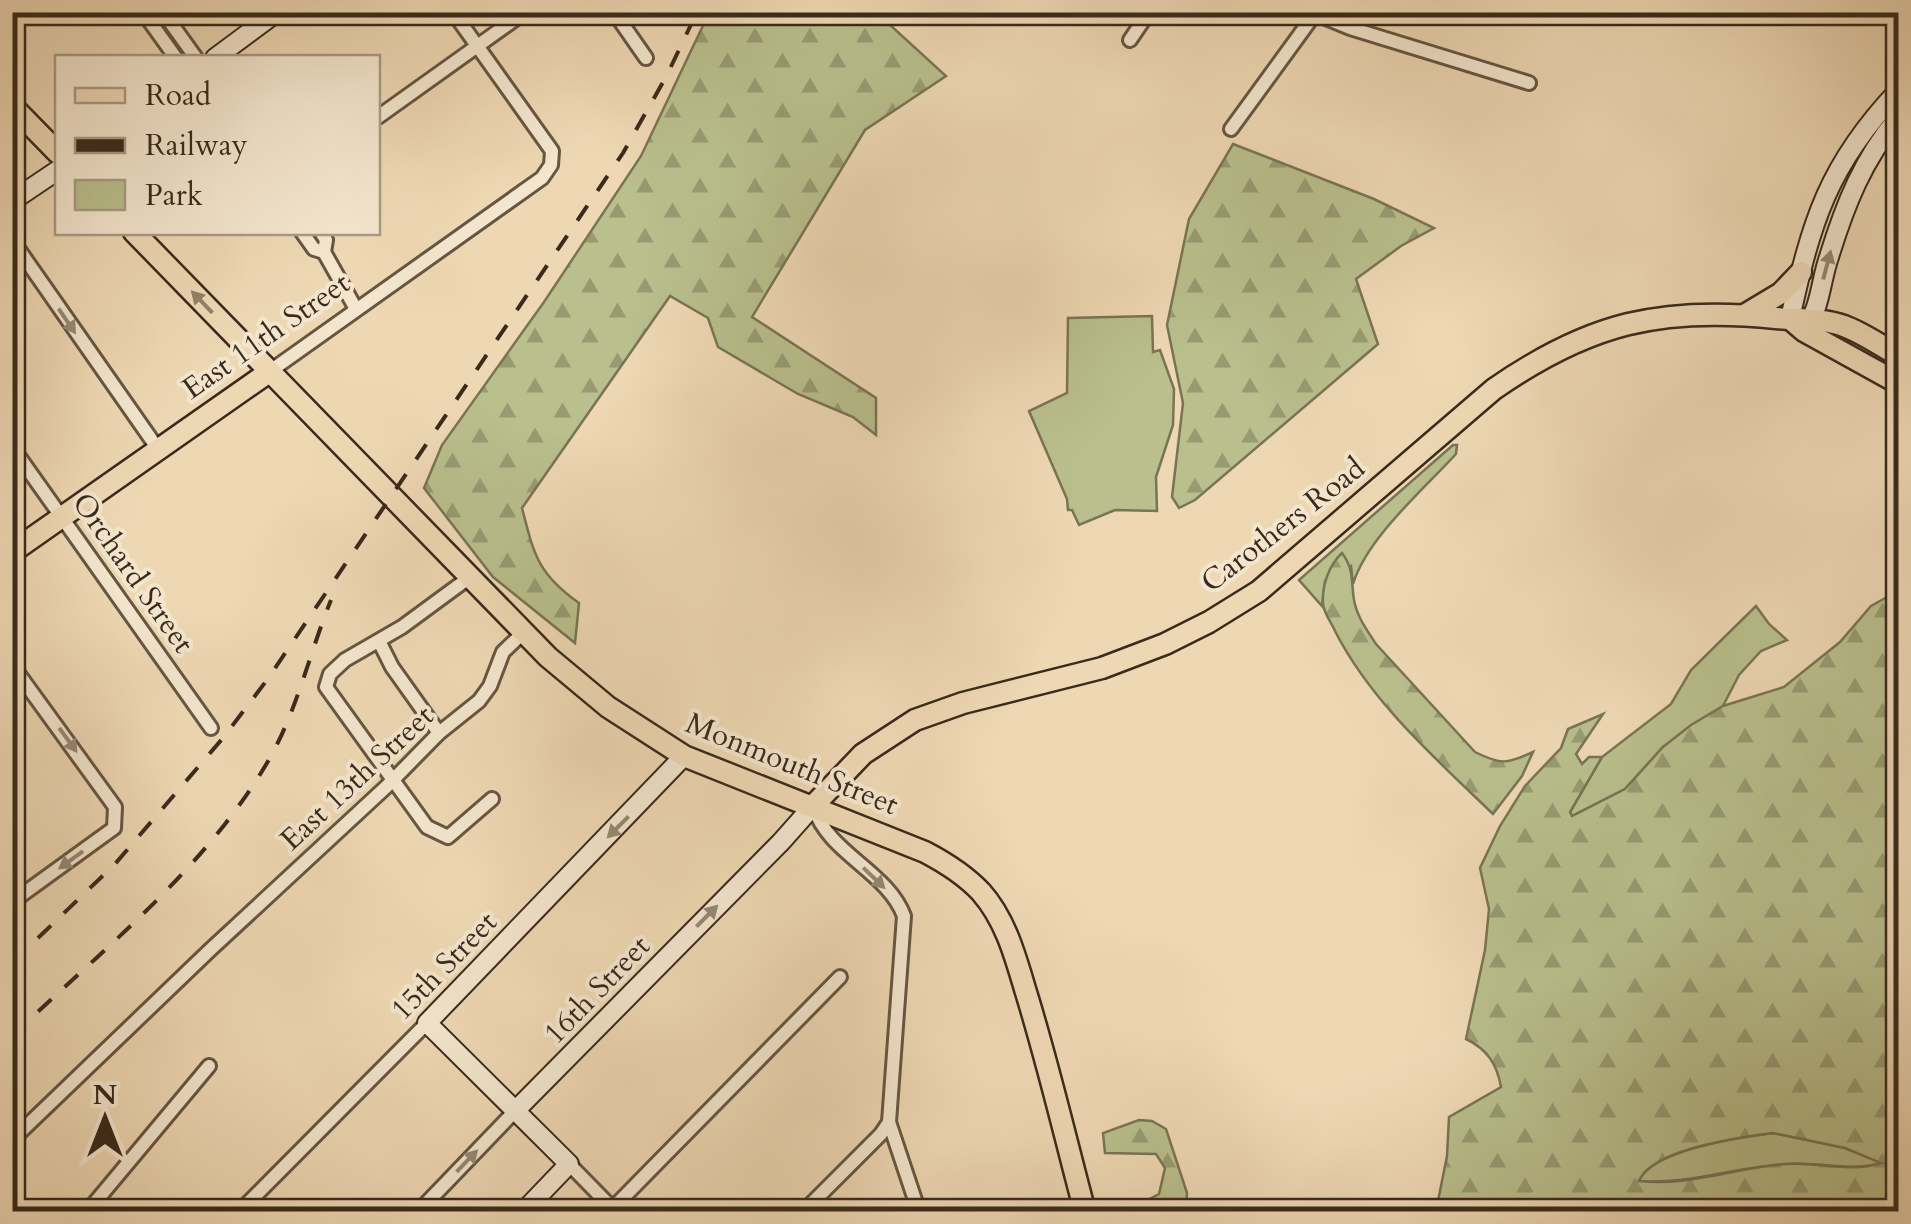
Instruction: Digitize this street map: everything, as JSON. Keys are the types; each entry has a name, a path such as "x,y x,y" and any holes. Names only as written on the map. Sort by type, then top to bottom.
{"main road":[{"path":"12,106 55,150"},
{"name":"Monmouth Street","path":"137,235 470,578 593,695 684,756 929,854 980,891 1006,932 1048,1067 1043,1088 1069,1184 1083,1203"},
{"path":"1746,314 1774,298 1801,272"},
{"name":"Carothers Road","path":"813,806 864,754 915,720 963,703 1102,668 1165,644 1208,622 1258,590 1494,389 1554,352 1607,328 1673,314 1746,314 1802,323"},
{"path":"1802,323 1845,326 1898,355"},
{"path":"1802,323 1898,383"},
{"name":"East 11th Street","path":"12,552 269,372"}],"street":[{"path":"144,12 174,55"},
{"path":"163,12 194,55"},
{"path":"219,55 277,12"},
{"path":"453,12 478,46"},
{"path":"380,117 525,12"},
{"path":"1130,40 1149,12"},
{"path":"615,13 646,58"},
{"path":"1231,129 1312,14 1529,83"},
{"name":"East 11th Street","path":"269,372 542,178 551,166 552,151 478,46"},
{"path":"1802,323 1801,272 1814,224 1853,142 1898,91"},
{"path":"1802,323 1819,306 1827,262 1850,194 1882,137 1898,118"},
{"path":"12,201 55,172"},
{"path":"304,235 314,249 324,252"},
{"path":"323,235 324,252 356,309"},
{"path":"12,240 158,448"},
{"name":"Orchard Street","path":"12,447 211,728"},
{"path":"470,578 346,660 326,681 327,692 427,827 448,836 492,799"},
{"name":"East 13th Street","path":"12,1140 439,733 479,701 490,686 503,652 524,632"},
{"path":"378,641 392,668 439,733"},
{"path":"12,665 114,807 116,819 114,828 15,894"},
{"name":"15th Street","path":"239,1212 684,756"},
{"path":"813,806 820,828 886,889 904,916 889,1122 919,1212"},
{"name":"16th Street","path":"418,1212 813,806"},
{"path":"426,1023 615,1210 840,977"},
{"path":"87,1212 209,1066"},
{"path":"803,1212 889,1122"},
{"path":"523,1212 569,1164"}],"green space":[{"path":"709,13 877,13 946,76 865,130 752,317 876,398 876,435 853,417 798,394 718,347 708,318 670,296 522,508 530,539 546,573 579,603 575,643 493,577 424,488 442,445 641,156"},
{"path":"1233,144 1374,199 1434,228 1356,279 1378,344 1195,500 1179,508 1172,497 1183,403 1167,325 1189,219"},
{"path":"1152,316 1153,352 1160,350 1174,389 1173,425 1156,477 1157,511 1115,510 1079,525 1072,510 1068,510 1067,499 1029,411 1067,393 1068,318"},
{"path":"1457,445 1456,454 1383,532 1353,584 1351,566 1325,581 1322,606 1299,580"},
{"path":"1342,553 1350,570 1357,612 1376,644 1475,752 1504,761 1533,752 1522,776 1493,814 1406,729 1350,657 1323,603 1327,576"},
{"path":"1898,591 1898,1211 1436,1211 1447,1156 1449,1117 1501,1087 1490,1058 1466,1039 1485,950 1489,909 1480,868 1525,786 1561,748 1568,729 1603,714 1576,754 1582,764 1589,757 1602,757 1570,812 1572,816 1625,789 1663,747 1691,725 1723,706 1784,687 1840,642 1871,606","holes":["1773,1133 1845,1148 1881,1163 1858,1167 1787,1164 1694,1179 1639,1181 1647,1170 1679,1153 1740,1138"]},
{"path":"1756,606 1787,640 1761,651 1739,675 1723,706 1663,747 1625,789 1572,816 1570,812 1602,757 1671,704 1691,670"},
{"path":"1139,1120 1152,1121 1166,1129 1187,1193 1186,1211 1126,1211 1159,1194 1165,1168 1156,1154 1105,1153 1103,1133"},
{"path":"1773,1133 1845,1148 1883,1163 1858,1167 1788,1164 1676,1180 1639,1181 1647,1170 1678,1153"}],"railway":[{"path":"12,963 115,864 223,738 267,680 623,153 697,12"},
{"path":"12,1036 149,908 213,839 241,802 287,724 331,600"}]}
